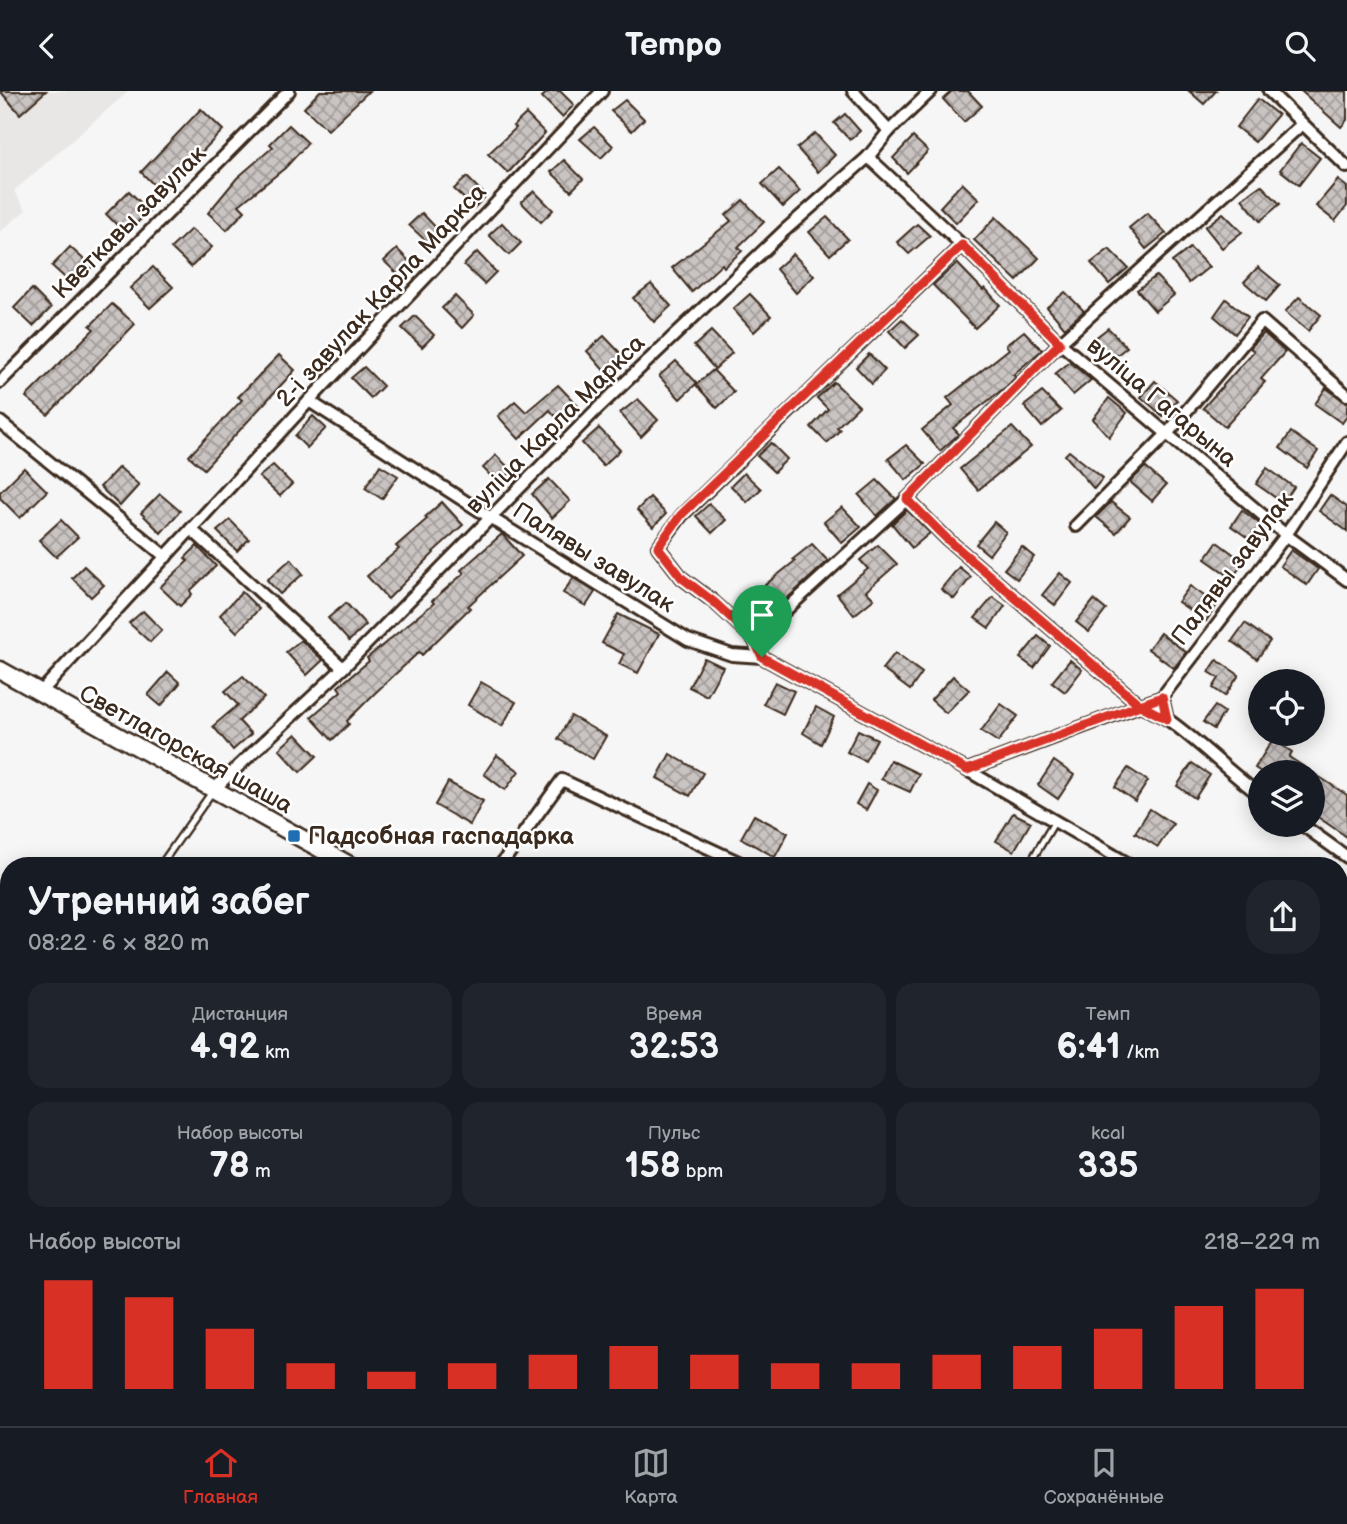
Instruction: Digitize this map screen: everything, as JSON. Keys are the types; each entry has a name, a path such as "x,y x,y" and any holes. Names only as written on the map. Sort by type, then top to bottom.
{"main road":[{"name":"Светлагорская шаша","path":"0,670 335,857"}],"street":[{"name":"Кветкавы завулак","path":"0,382 289,91"},
{"name":"2-і завулак Карла Маркса","path":"40,693 309,401 602,91"},
{"path":"853,91 888,131"},
{"name":"вуліца Карла Маркса","path":"213,790 343,668 594,412 699,310 868,157 888,131 931,91"},
{"path":"1269,91 1347,167"},
{"path":"754,639 907,499 1060,343 1302,124"},
{"name":"вуліца Гагарына","path":"868,157 962,245 1060,343 1286,535 1347,580"},
{"path":"762,657 754,639 714,602 682,578 658,547 681,515 962,245"},
{"path":"1076,526 1167,433 1262,321 1347,395"},
{"name":"Палявы завулак","path":"309,401 688,640 732,655 762,657 967,770 1117,857"},
{"path":"0,422 166,557"},
{"name":"Палявы завулак","path":"1162,697 1286,535 1347,442"},
{"path":"907,499 947,539 1140,705 1191,736 1248,786"},
{"path":"191,529 343,668"},
{"path":"967,770 1162,697 1167,719"},
{"path":"506,857 562,780 728,857"},
{"path":"1319,837 1347,857"}],"lane":[{"path":"166,857 213,790"},
{"path":"1033,857 1055,821"}],"shaded area":[{"path":"0,91 129,91 14,191 26,210 0,232"}],"building":[{"path":"0,91 46,91 20,114"},
{"path":"320,91 369,91 328,130 304,108"},
{"path":"549,91 560,91 574,105 562,117 542,97"},
{"path":"952,91 968,91 982,106 964,122 943,99"},
{"path":"1189,91 1216,91 1204,104"},
{"path":"1301,91 1347,91 1347,120 1341,127"},
{"path":"1258,99 1278,115 1255,142 1236,127"},
{"path":"625,100 644,119 632,131 611,111"},
{"path":"201,109 223,130 162,193 141,172"},
{"path":"526,114 545,133 508,173 488,154 516,128 513,126"},
{"path":"845,114 860,131 850,140 834,123"},
{"path":"289,125 308,143 285,168 239,205 245,211 227,230 208,213 237,178 273,147 270,144"},
{"path":"594,127 613,146 601,158 580,139"},
{"path":"815,133 835,155 818,172 797,148"},
{"path":"913,137 928,151 907,173 893,158"},
{"path":"1301,143 1320,158 1299,185 1280,170"},
{"path":"564,160 583,179 571,191 551,172"},
{"path":"779,169 800,191 783,207 762,184"},
{"path":"467,177 486,196 474,208 454,189"},
{"path":"1338,180 1347,187 1347,206 1335,221 1316,206"},
{"path":"962,183 979,199 956,223 940,207"},
{"path":"1261,185 1280,204 1260,221 1242,199"},
{"path":"129,191 149,211 126,234 106,214"},
{"path":"534,191 553,210 541,222 521,202"},
{"path":"743,200 764,222 738,247 742,251 724,267 722,264 692,292 672,268 731,221 726,215"},
{"path":"422,213 441,233 429,244 409,225"},
{"path":"1147,213 1166,233 1146,249 1129,228"},
{"path":"1223,213 1242,232 1222,248 1205,227"},
{"path":"827,217 848,239 830,255 809,232"},
{"path":"996,217 1039,258 1017,281 974,240"},
{"path":"502,223 521,243 509,255 489,235"},
{"path":"917,224 930,236 909,254 897,242"},
{"path":"191,229 212,247 191,267 171,248"},
{"path":"70,247 92,267 74,286 52,266"},
{"path":"1190,248 1209,267 1189,283 1172,262"},
{"path":"397,249 416,268 404,280 384,261"},
{"path":"1109,249 1128,268 1109,284 1091,263"},
{"path":"477,252 496,272 484,284 464,265"},
{"path":"793,254 814,276 796,293 776,269"},
{"path":"957,263 1000,305 975,328 933,285"},
{"path":"153,267 173,287 150,308 130,288"},
{"path":"1258,267 1280,285 1266,301 1244,282"},
{"path":"1156,276 1174,295 1155,311 1137,290"},
{"path":"651,284 671,306 654,322 633,298"},
{"path":"32,289 51,308 33,326 14,308"},
{"path":"1065,292 1084,311 1065,328 1047,307"},
{"path":"750,294 771,316 754,332 733,309"},
{"path":"455,296 474,315 462,328 442,308"},
{"path":"1299,297 1321,315 1308,331 1285,312"},
{"path":"1226,299 1248,317 1235,334 1214,316"},
{"path":"112,304 135,324 48,415 26,397 94,329 90,326"},
{"path":"415,316 434,335 422,347 402,328"},
{"path":"902,319 919,335 905,348 889,331"},
{"path":"1108,328 1127,347 1107,363 1090,342"},
{"path":"711,331 732,353 715,369 694,346"},
{"path":"1024,331 1042,350 1013,375 1016,377 1007,386 953,428 959,434 940,451 922,430 953,405 947,398 1009,349 1006,345"},
{"path":"1264,333 1285,352 1261,379 1265,382 1225,427 1203,408 1254,351 1250,348"},
{"path":"604,336 625,358 607,374 587,351"},
{"path":"869,354 885,370 872,384 856,367"},
{"path":"279,355 295,370 204,469 189,456 242,400 238,397"},
{"path":"676,361 697,383 680,399 659,376"},
{"path":"1070,362 1091,380 1073,395 1055,374"},
{"path":"364,367 383,386 371,398 351,378"},
{"path":"713,370 734,392 717,408 696,385"},
{"path":"1155,381 1177,400 1163,416 1141,397"},
{"path":"834,382 859,406 837,427 840,430 827,443 811,427 828,409 817,398"},
{"path":"558,385 579,407 561,423 550,410 519,439 498,416 515,401 526,412"},
{"path":"1326,388 1347,403 1347,416 1342,423 1315,404"},
{"path":"1042,392 1061,411 1042,427 1024,406"},
{"path":"1109,398 1127,413 1109,437 1093,419"},
{"path":"638,399 658,420 641,437 620,413"},
{"path":"313,416 326,428 307,448 295,436"},
{"path":"1012,427 1031,447 978,490 960,469"},
{"path":"599,428 620,450 603,466 582,443"},
{"path":"1291,432 1318,451 1307,468 1280,448"},
{"path":"771,443 787,459 774,472 757,456"},
{"path":"906,445 925,464 906,480 888,459"},
{"path":"1069,451 1103,478 1094,489 1065,455"},
{"path":"496,455 512,471 499,484 483,468"},
{"path":"273,465 292,484 280,496 259,477"},
{"path":"380,465 398,476 382,499 365,488"},
{"path":"119,467 139,485 120,506 100,487"},
{"path":"1145,467 1166,485 1152,501 1130,482"},
{"path":"24,468 47,491 20,518 0,498 0,492"},
{"path":"1267,468 1294,487 1283,503 1256,484"},
{"path":"744,473 761,489 747,502 731,486"},
{"path":"549,479 570,501 552,518 532,494"},
{"path":"877,480 896,499 877,516 859,495"},
{"path":"160,494 180,511 161,533 141,513"},
{"path":"1330,495 1347,507 1347,531 1319,511"},
{"path":"650,497 666,514 653,527 637,510"},
{"path":"442,502 463,525 388,599 367,576 399,549 396,546"},
{"path":"1111,502 1130,517 1116,533 1096,517"},
{"path":"709,504 726,520 712,533 696,516"},
{"path":"842,507 861,527 842,543 824,522"},
{"path":"907,510 930,533 912,548 892,524"},
{"path":"1242,510 1269,531 1258,545 1231,526"},
{"path":"61,520 78,537 56,557 39,540"},
{"path":"230,520 249,539 237,551 217,531"},
{"path":"994,522 1006,532 989,555 976,544"},
{"path":"502,534 522,556 468,606 470,608 422,655 419,652 375,693 332,740 311,717 341,691 338,687 369,661 367,658 434,603 432,601 464,573 461,570"},
{"path":"1217,542 1244,562 1232,578 1205,559"},
{"path":"812,544 828,561 781,604 765,585"},
{"path":"878,545 897,564 866,591 874,599 854,615 837,594 868,569 860,560"},
{"path":"197,546 216,566 190,591 192,594 180,606 160,587 188,561 185,558"},
{"path":"1022,547 1034,557 1017,579 1004,569"},
{"path":"1291,550 1318,569 1307,585 1280,566"},
{"path":"291,559 303,574 280,594 267,580"},
{"path":"84,566 104,585 91,597 72,578"},
{"path":"959,567 971,577 954,599 941,589"},
{"path":"1060,573 1072,583 1055,605 1042,595"},
{"path":"573,578 595,592 586,606 563,593"},
{"path":"1190,586 1217,605 1206,621 1178,602"},
{"path":"242,592 259,609 237,632 220,615"},
{"path":"993,597 1005,606 989,628 975,618"},
{"path":"1094,600 1106,610 1089,632 1076,622"},
{"path":"346,603 366,625 349,641 328,618"},
{"path":"143,611 162,630 150,642 129,623"},
{"path":"618,614 659,634 638,673 619,664 624,654 602,643"},
{"path":"1245,623 1270,641 1257,659 1232,641"},
{"path":"1160,633 1186,652 1174,668 1148,649"},
{"path":"1038,636 1050,646 1034,668 1020,658"},
{"path":"301,640 323,660 307,675 286,652"},
{"path":"895,653 922,673 910,690 882,669"},
{"path":"704,658 723,667 707,696 689,687"},
{"path":"1070,660 1082,670 1065,692 1052,682"},
{"path":"1217,660 1239,675 1225,696 1213,688 1219,678 1209,672"},
{"path":"168,672 180,683 161,706 148,695"},
{"path":"243,676 264,698 239,721 251,734 233,750 213,726 238,705 225,691"},
{"path":"953,676 969,690 946,713 931,700"},
{"path":"481,682 516,702 502,726 468,705"},
{"path":"775,682 794,691 783,714 763,704"},
{"path":"1001,704 1018,716 998,742 981,731"},
{"path":"1215,706 1224,712 1214,729 1203,722"},
{"path":"816,707 834,717 821,744 803,733"},
{"path":"571,716 606,736 593,759 558,739"},
{"path":"858,730 877,739 865,761 847,752"},
{"path":"296,734 317,756 300,772 279,749"},
{"path":"1269,746 1283,746 1292,752 1289,757 1294,760 1260,760"},
{"path":"670,754 703,773 690,796 657,778"},
{"path":"497,755 519,771 505,790 484,774"},
{"path":"890,760 919,774 910,792 881,779"},
{"path":"1054,761 1074,775 1058,799 1038,785"},
{"path":"1192,763 1210,775 1195,798 1177,786"},
{"path":"1128,768 1148,781 1135,801 1115,787"},
{"path":"1325,781 1347,795 1347,837 1325,822"},
{"path":"448,782 483,801 470,825 435,805"},
{"path":"867,784 877,790 866,810 856,804"},
{"path":"1150,809 1173,824 1158,847 1135,833"},
{"path":"1013,813 1031,822 1014,851 996,841"},
{"path":"754,815 788,833 775,857 741,838"}],"place":[{"name":"Падсобная гаспадарка","path":"294,836"}],"route":[{"path":"762,657 754,639 714,602 682,578 658,547 681,515 962,245 1060,343 907,499 947,539 1140,705 1162,697 1167,719 1140,705 967,770 762,657"}]}
